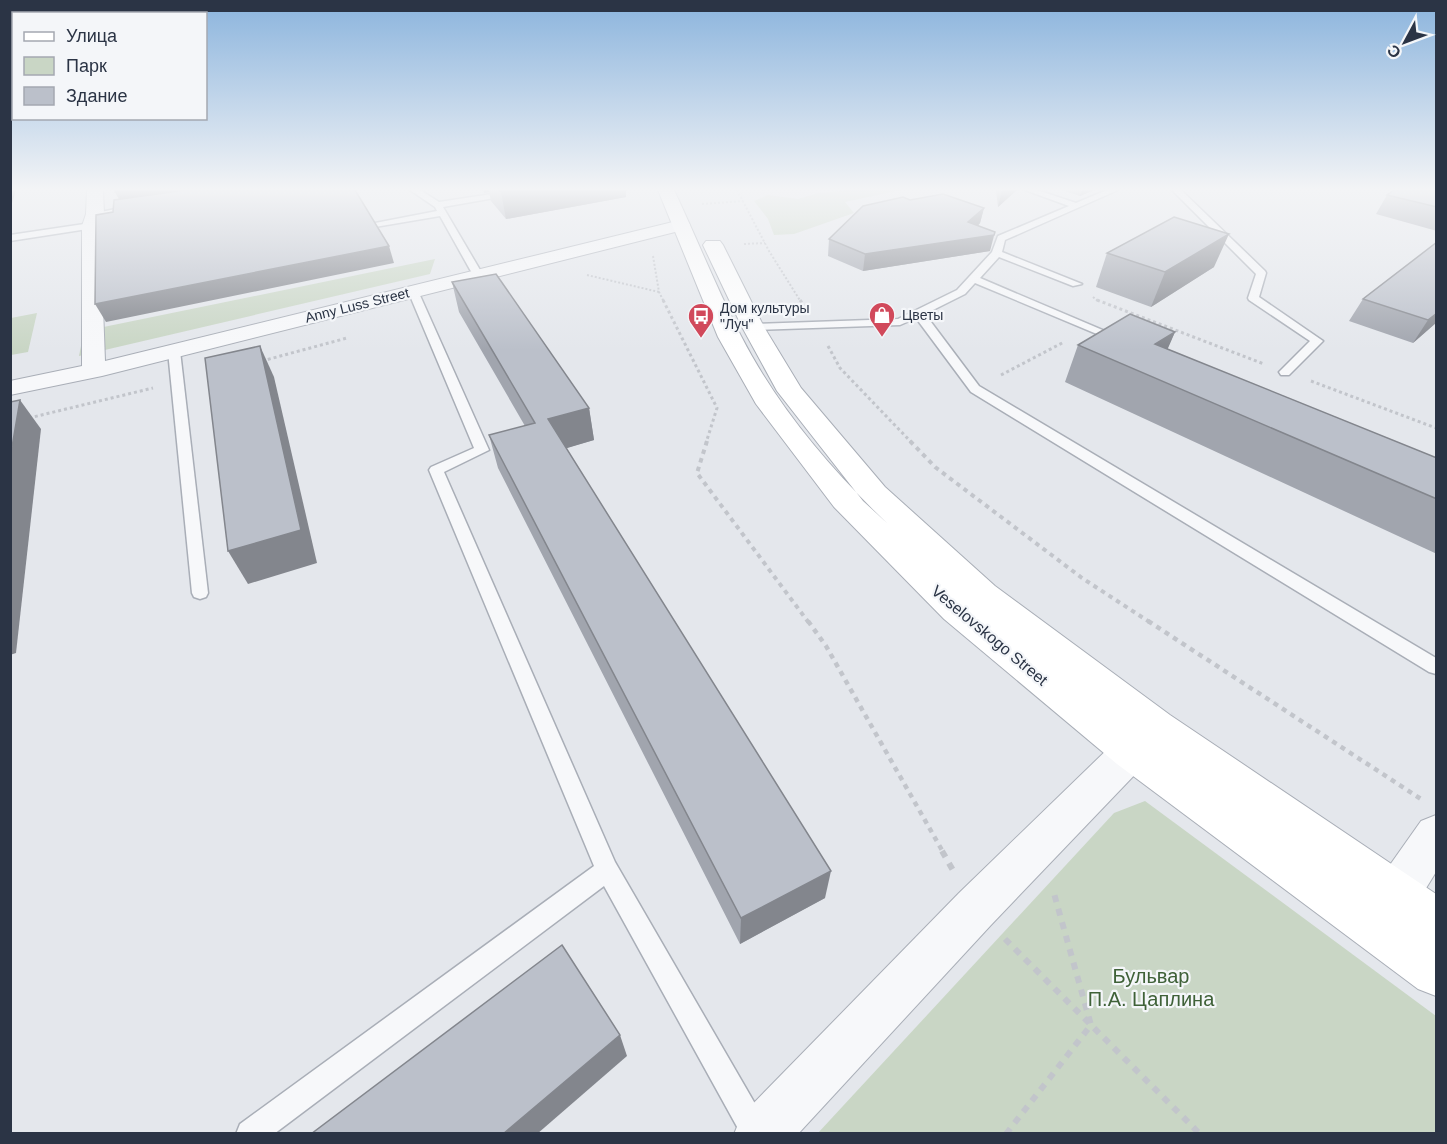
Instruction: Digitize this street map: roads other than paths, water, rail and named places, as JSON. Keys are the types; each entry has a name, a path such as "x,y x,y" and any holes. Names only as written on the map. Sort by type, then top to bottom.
{"main road":[{"name":"Veselovskogo Street","path":"686,243 730,337 769,404 844,500 956,610 1144,739 1437,922"},
{"name":"Veselovskogo Street","path":"690,243 753,327 790,391 874,494 1144,739 1437,971"}],"street":[{"path":"93,243 94,370"},
{"name":"Anny Luss Street","path":"10,388 174,351 610,243"},
{"path":"761,1134 975,909 1144,739"},
{"path":"1396,895 1432,819"}],"lane":[{"path":"460,243 478,275"},
{"path":"753,327 900,322 961,292 997,253 1000,243"},
{"path":"1231,243 1261,273 1253,297 1317,341 1285,372"},
{"path":"997,253 1077,284"},
{"path":"973,279 1133,345"},
{"path":"412,291 482,450 436,470 607,870 756,1134"},
{"path":"918,313 975,388 1437,667"},
{"path":"174,351 200,593"},
{"path":"250,1134 607,870"}],"place":[{"name":"Цветы","path":"882,338"},
{"name":"Дом культуры \"Луч\"","path":"701,339"}],"park label":[{"name":"Бульвар П.А. Цаплина","path":"1151,988"}]}
